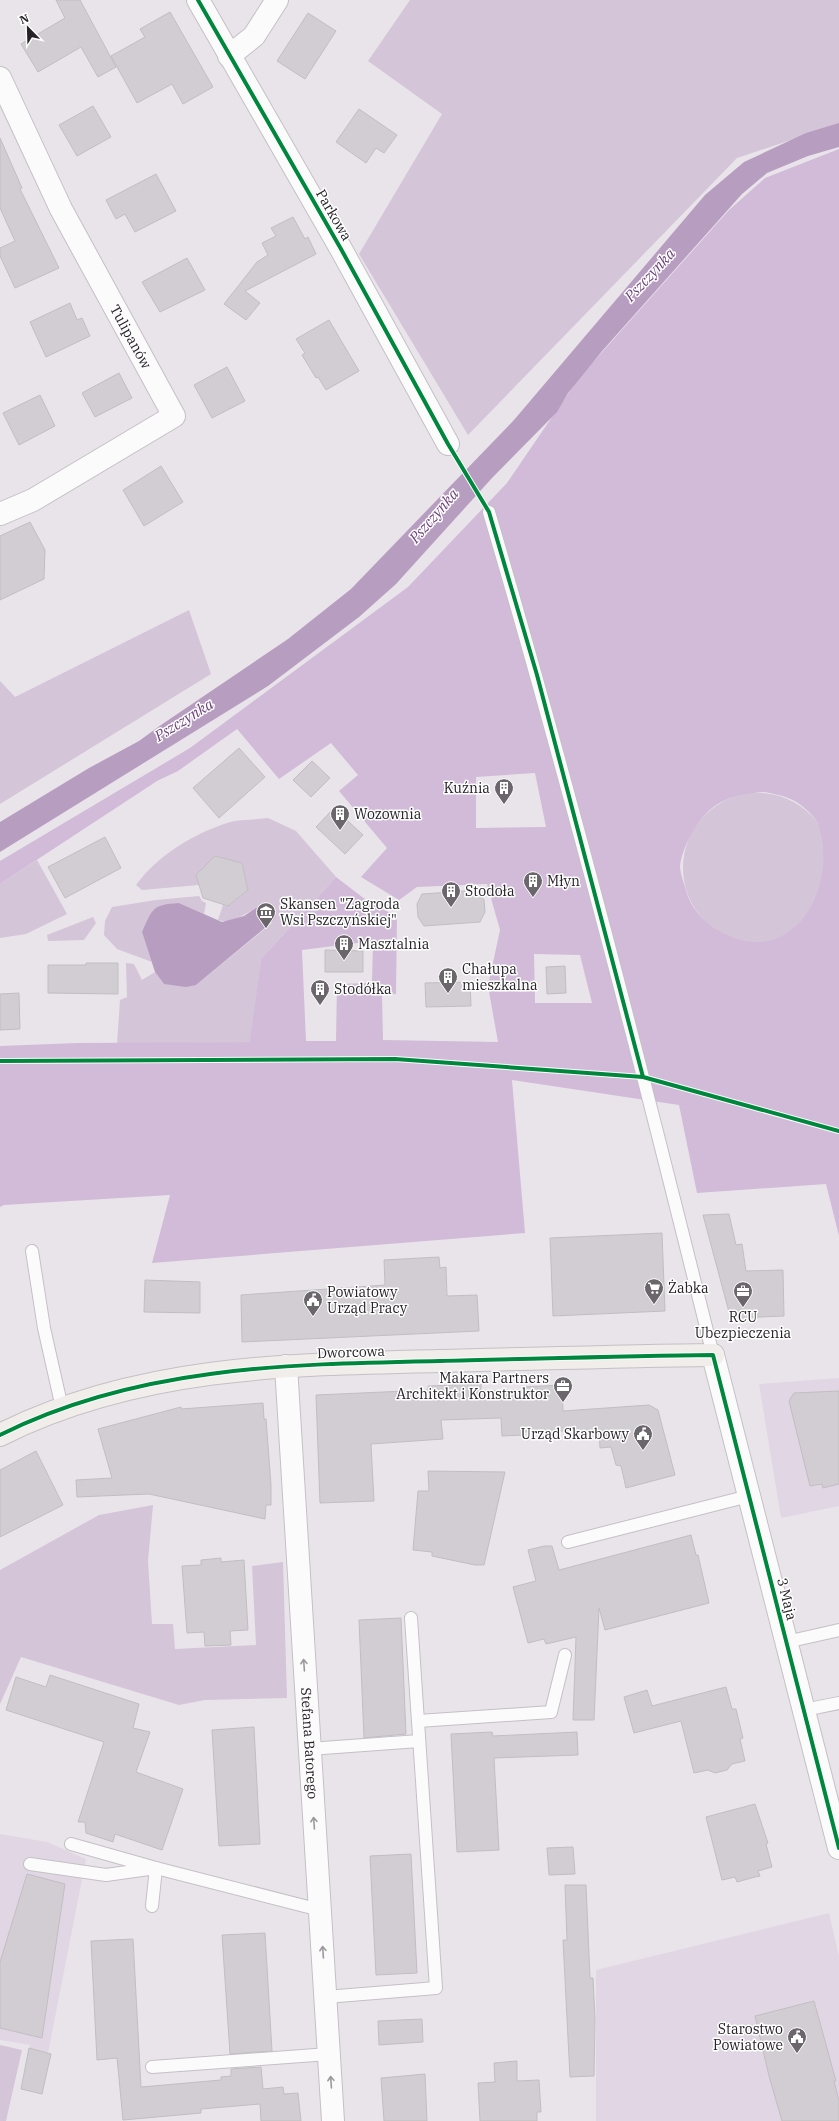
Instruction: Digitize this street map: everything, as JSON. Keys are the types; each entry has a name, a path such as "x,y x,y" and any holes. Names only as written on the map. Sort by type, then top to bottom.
{"street":[{"name":"Parkowa","path":"198,0 341,249 448,444"},
{"path":"229,56 254,36 277,0"},
{"name":"Tulipanów","path":"0,78 61,209 174,416 33,500 0,514"},
{"name":"Dworcowa","path":"0,1435 62,1408 111,1393 171,1379 257,1368 333,1364 713,1355"},
{"name":"3 Maja","path":"713,1355 839,1848"},
{"name":"Stefana Batorego","path":"286,1366 333,2121"}],"lane":[{"path":"489,512 543,697 644,1077 713,1355"},
{"path":"32,1251 44,1328 62,1408"},
{"path":"568,1542 749,1496"},
{"path":"326,1997 436,1988 411,1618"},
{"path":"786,1642 839,1630"},
{"path":"418,1721 551,1712 565,1655"},
{"path":"804,1710 839,1702"},
{"path":"309,1749 419,1741"},
{"path":"71,1844 156,1868 320,1910"},
{"path":"30,1864 106,1875 156,1868"},
{"path":"152,1906 156,1868"},
{"path":"152,2067 329,2054"}],"shaded area":[{"path":"410,0 839,0 839,124 737,158 468,435 359,254 442,114 368,61"},
{"path":"839,149 839,1236 826,1184 697,1193 679,1105 512,1080 525,1233 152,1263 170,1195 4,1205 0,1207 0,1046 78,1043 250,1042 261,959 336,877 370,903 397,916 396,994 382,995 383,1040 498,1042 488,986 500,930 487,884 417,887 399,900 361,877 387,848 339,791 358,775 331,743 279,779 237,729 178,771 157,781 0,884 0,861 190,748 408,587 507,483 578,379 729,210 765,178","holes":["535,773 546,827 476,828 476,777","765,792 780,795 801,805 818,823 823,847 822,871 817,894 807,914 792,930 774,940 752,942 720,932 701,917 688,897 681,875 680,866 689,839 705,815 721,802 752,793","373,941 372,983 337,984 336,1041 306,1041 302,950","534,954 580,955 592,1003 535,1003"]},
{"path":"189,610 211,674 0,804 0,681 15,697"},
{"path":"765,793 787,798 800,805 816,820 828,839 832,853 832,883 828,897 821,910 806,926 787,938 773,942 751,943 729,938 716,931 695,910 688,897 684,883 683,861 688,839 695,826 716,805 729,798 743,794"},
{"path":"268,818 296,831 336,877 261,959 251,1042 117,1044 120,1000 127,997 126,963 134,964 142,980 155,972 164,984 196,985 272,923 276,916 260,905 234,919 228,921 218,920 223,905 228,906 248,890 242,863 215,856 196,875 199,885 142,890 136,885 154,865 165,856 201,833 232,822"},
{"path":"37,860 67,914 26,934 0,938 0,884"},
{"path":"199,896 202,901 206,903 204,914 179,903 142,932 152,962 117,949 104,935 105,921 112,907 156,900"},
{"path":"93,917 96,923 84,940 48,941 47,935"},
{"path":"839,1378 839,1506 781,1518 759,1384"},
{"path":"153,1505 148,1561 152,1624 173,1624 175,1649 256,1645 252,1566 283,1562 287,1698 205,1700 179,1705 21,1657 0,1704 0,1570 99,1515"},
{"path":"0,1834 47,1842 86,1859 48,2053 29,2049 30,2045 0,2040"},
{"path":"829,1913 839,1956 839,2121 596,2121 596,1970"},
{"path":"0,2045 22,2050 6,2121 0,2121"}],"water":[{"name":"Pszczynka","path":"839,123 839,147 808,156 767,173 742,194 603,350 568,393 557,412 492,478 396,584 359,617 268,686 0,852 0,822 89,768 139,741 288,639 351,589 514,420 705,195 744,162 806,133"},
{"path":"179,903 222,922 244,916 260,905 266,906 276,916 272,922 196,985 186,987 164,984 155,972 142,932 154,909 163,905"}],"building":[{"path":"56,0 80,0 116,67 98,77 81,47 38,72 21,44 65,18"},
{"path":"170,12 213,87 183,104 172,84 137,103 111,56 145,37 140,29"},
{"path":"308,13 336,31 305,79 277,61"},
{"path":"93,106 111,137 77,156 59,125"},
{"path":"359,109 397,135 384,153 376,148 366,163 336,142"},
{"path":"0,138 22,188 20,189 59,268 15,288 0,256 0,248 15,241 0,208"},
{"path":"156,174 176,211 135,232 125,214 116,219 106,200"},
{"path":"293,217 305,239 308,237 316,254 245,291 260,303 246,320 224,304 257,262 268,255 262,243 276,236 271,228"},
{"path":"187,258 205,290 160,312 142,282"},
{"path":"70,303 77,320 82,318 90,336 46,357 30,322"},
{"path":"329,320 359,371 326,390 318,377 316,378 302,355 305,353 296,339"},
{"path":"227,367 245,401 212,418 194,385"},
{"path":"119,373 132,398 95,417 82,393"},
{"path":"40,395 55,426 19,445 3,413"},
{"path":"161,466 183,502 144,526 123,490"},
{"path":"30,522 45,550 44,579 0,600 0,536"},
{"path":"239,748 265,777 219,818 193,788"},
{"path":"312,761 330,778 311,797 293,780"},
{"name":"Wozownia","path":"334,808 363,835 345,854 316,827"},
{"path":"105,837 121,868 65,898 48,867"},
{"path":"215,856 242,863 248,890 228,906 203,898 196,875"},
{"name":"Stodoła","path":"478,890 484,900 485,912 480,922 424,926 418,917 417,904 422,894"},
{"name":"Masztalnia","path":"325,950 363,951 363,972 325,972"},
{"path":"86,963 118,963 118,994 48,993 48,965 86,965"},
{"path":"565,966 566,993 547,994 546,967"},
{"name":"Chałupa mieszkalna","path":"470,982 471,1006 426,1007 425,983"},
{"path":"19,993 20,1029 0,1030 0,994"},
{"path":"729,1214 736,1245 742,1244 746,1271 783,1270 784,1316 737,1318 729,1312 703,1215"},
{"path":"662,1233 665,1311 553,1316 550,1238"},
{"path":"439,1257 440,1268 446,1267 447,1296 477,1295 479,1331 242,1342 241,1295 385,1285 384,1260"},
{"path":"145,1280 200,1282 200,1313 144,1312"},
{"path":"481,1384 481,1391 522,1390 522,1387 562,1385 563,1411 649,1405 658,1410 675,1475 626,1488 621,1466 616,1465 611,1447 600,1448 599,1430 524,1432 525,1435 502,1436 501,1418 441,1420 443,1439 371,1444 374,1501 320,1503 316,1395 428,1390 428,1386"},
{"path":"839,1391 839,1484 823,1488 822,1484 810,1486 789,1401 794,1393"},
{"path":"263,1403 264,1419 266,1419 271,1485 271,1505 266,1505 265,1519 149,1494 77,1497 76,1480 112,1478 98,1429 181,1407 181,1409"},
{"path":"36,1451 63,1505 0,1537 0,1470"},
{"path":"428,1471 505,1472 484,1565 475,1565 432,1556 432,1552 413,1550 418,1491 429,1491"},
{"path":"691,1535 696,1555 698,1555 709,1603 605,1630 599,1608 594,1720 573,1720 576,1637 546,1644 544,1639 528,1643 513,1587 536,1581 528,1550 544,1546 552,1546 559,1570"},
{"path":"221,1558 221,1562 244,1560 248,1630 230,1631 231,1645 205,1646 204,1632 187,1633 182,1566 201,1565 201,1560"},
{"path":"401,1618 406,1734 364,1738 359,1620"},
{"path":"50,1675 139,1704 133,1728 150,1732 136,1772 183,1789 162,1850 115,1834 113,1842 86,1833 85,1822 78,1822 104,1742 6,1710 16,1677 46,1687"},
{"path":"726,1687 732,1709 736,1709 743,1738 740,1739 745,1761 732,1764 727,1770 715,1773 708,1770 694,1773 681,1721 634,1733 624,1697 647,1690 652,1706"},
{"path":"254,1727 260,1844 219,1846 212,1730"},
{"path":"492,1732 493,1736 577,1732 578,1755 494,1758 499,1850 457,1852 451,1734"},
{"path":"755,1804 768,1843 766,1844 772,1867 758,1871 760,1876 737,1882 735,1877 722,1880 706,1817"},
{"path":"573,1847 575,1874 549,1875 547,1848"},
{"path":"411,1854 417,1973 376,1975 370,1856"},
{"path":"27,1874 65,1884 42,2038 0,2028 0,1962"},
{"path":"565,1885 586,1885 590,1978 593,1978 595,2019 594,2076 570,2077 563,1940 567,1940"},
{"path":"265,1933 272,2051 230,2054 222,1935"},
{"path":"133,1939 141,2087 221,2080 221,2077 231,2076 231,2069 261,2067 263,2089 283,2087 284,2094 298,2093 301,2121 261,2121 260,2104 201,2109 201,2113 123,2120 117,2058 97,2060 91,1941"},
{"name":"Starostwo Powiatowe","path":"814,2001 836,2081 834,2081 839,2101 839,2121 782,2121 769,2076 755,2016"},
{"path":"422,2019 423,2042 379,2045 378,2021"},
{"path":"29,2048 51,2054 42,2094 21,2089"},
{"path":"517,2061 517,2081 539,2080 541,2112 537,2112 537,2121 480,2121 478,2083 495,2082 494,2063"},
{"path":"425,2074 427,2121 384,2121 381,2078"}],"cycle path":[{"path":"198,0 341,249 448,444 489,512 537,675 643,1077"},
{"path":"0,1061 395,1059 643,1077 839,1131"},
{"path":"0,1435 52,1412 106,1395 160,1382 216,1373 328,1364 713,1355 839,1848"}],"place":[{"name":"Kuźnia","path":"504,805"},
{"name":"Wozownia","path":"340,831"},
{"name":"Młyn","path":"533,898"},
{"name":"Stodoła","path":"451,908"},
{"name":"Skansen \"Zagroda Wsi Pszczyńskiej\"","path":"266,929"},
{"name":"Masztalnia","path":"344,961"},
{"name":"Chałupa mieszkalna","path":"448,994"},
{"name":"Stodółka","path":"320,1006"},
{"name":"Żabka","path":"654,1305"},
{"name":"RCU Ubezpieczenia","path":"743,1308"},
{"name":"Powiatowy Urząd Pracy","path":"313,1317"},
{"name":"Makara Partners Architekt i Konstruktor","path":"563,1403"},
{"name":"Urząd Skarbowy","path":"643,1451"},
{"name":"Starostwo Powiatowe","path":"797,2054"}]}
